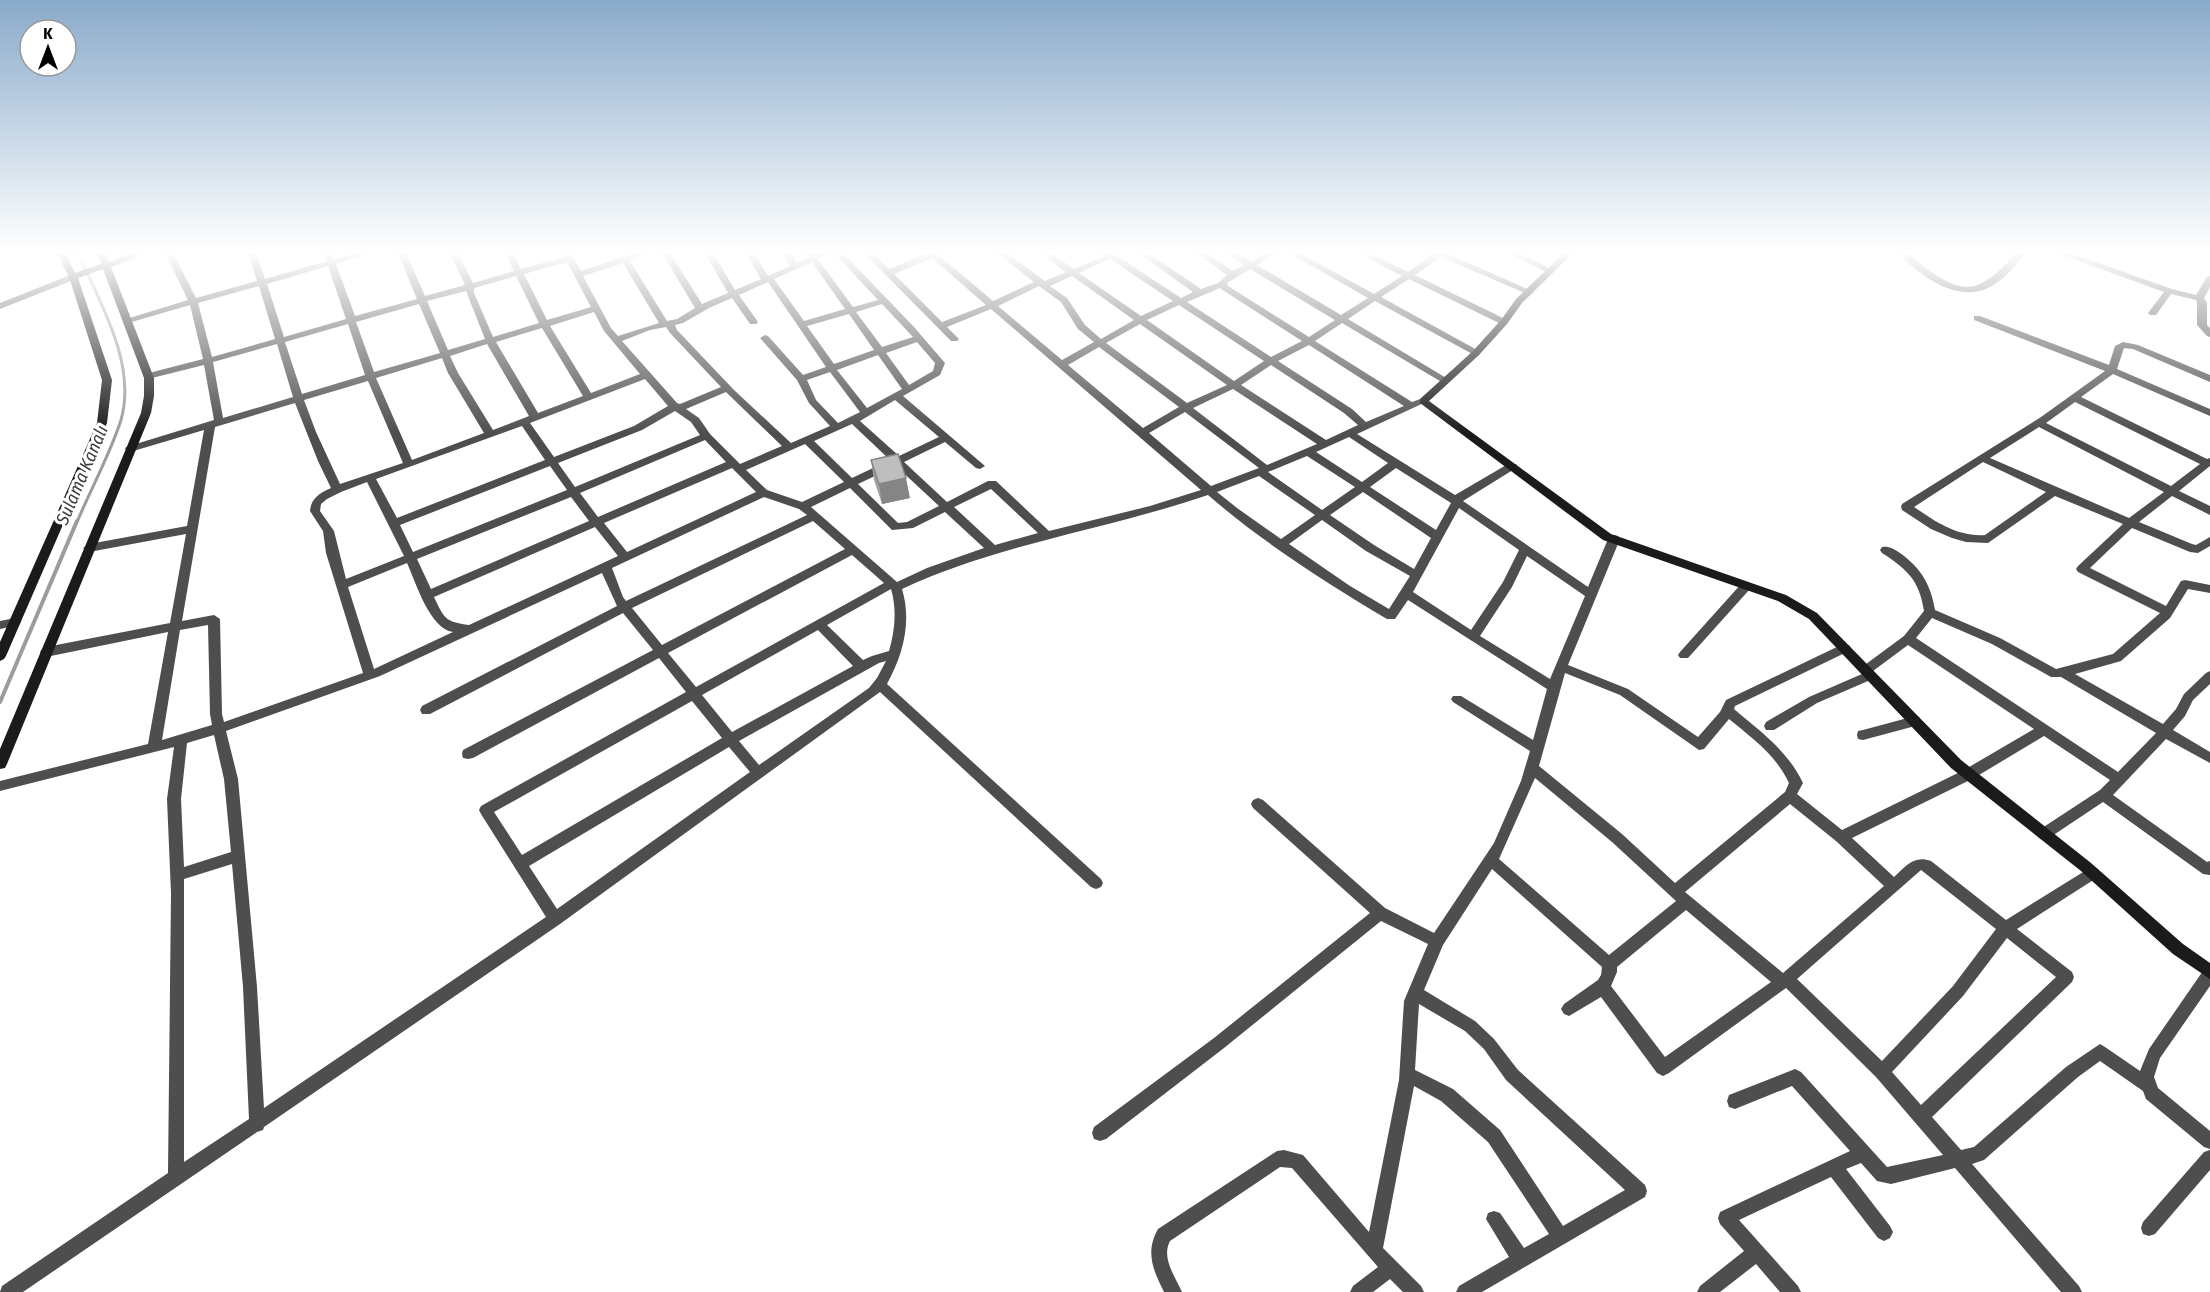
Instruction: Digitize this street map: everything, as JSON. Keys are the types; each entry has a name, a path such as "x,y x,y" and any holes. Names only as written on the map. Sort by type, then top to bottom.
{"street":[{"path":"0,656 102,423 107,380 87,313"},
{"path":"0,764 146,413 149,396 148,376 125,313"},
{"path":"128,320 151,313"},
{"path":"154,748 191,529 214,424 208,361 196,313"},
{"path":"272,313 298,399 309,422 321,459 337,489"},
{"path":"349,313 371,377 409,465"},
{"path":"148,376 378,313"},
{"path":"427,313 464,394 490,434"},
{"path":"480,313 492,339 494,349 535,417"},
{"path":"540,313 552,339 589,397"},
{"path":"130,449 580,313"},
{"path":"8,1292 555,919 879,685 885,677 902,617 902,606 894,585 803,506 763,493 706,436 695,420 645,376 618,339 607,329 598,313"},
{"path":"660,313 666,323 728,388 789,447"},
{"path":"618,339 666,323 680,321 695,313"},
{"path":"747,313 753,322"},
{"path":"793,313 866,413"},
{"path":"801,325 838,313"},
{"path":"851,313 907,389"},
{"path":"427,595 736,466 837,427 937,373 940,363 895,313"},
{"path":"928,313 954,339"},
{"path":"941,326 973,313"},
{"path":"1001,313 1233,511 1346,589 1391,616 1460,496 1512,466"},
{"path":"1073,313 1081,327 1098,342 1186,407 1263,471 1370,548 1416,575"},
{"path":"1130,313 1325,444"},
{"path":"1061,365 1098,342 1155,313"},
{"path":"1196,313 1348,411 1365,426"},
{"path":"1265,313 1309,341 1421,400 1607,537 1782,598 1813,616 1969,774 2092,873 2178,949 2210,972 2154,1054 2146,1077 2147,1085"},
{"path":"1330,313 1445,381"},
{"path":"1142,433 1186,407 1234,385 1351,313"},
{"path":"1403,313 1476,353"},
{"path":"1486,313 1504,322"},
{"path":"555,919 486,810 819,624 894,585 954,561 1187,499 1263,471 1421,400 1476,353 1510,313"},
{"path":"2202,313 2202,326 2210,334"},
{"path":"1977,318 2112,370 2210,413"},
{"path":"765,338 801,379 812,401 837,427"},
{"path":"801,379 881,353 918,338"},
{"path":"2054,491 1988,539 1981,540 1961,539 1906,507 2075,398 2112,370 2120,346 2129,345 2210,379"},
{"path":"370,675 328,531 315,511 316,503 323,496 337,489 409,465 645,376"},
{"path":"394,523 638,428 678,407 728,388"},
{"path":"896,396 980,466"},
{"path":"2075,398 2209,462 2132,522 2082,569 2168,612"},
{"path":"853,420 993,550"},
{"path":"524,421 573,492 625,557"},
{"path":"2039,423 2210,511"},
{"path":"1349,433 1456,501 1591,595"},
{"path":"342,585 706,436"},
{"path":"803,506 946,438"},
{"path":"807,440 896,527 909,525 992,484 1048,536"},
{"path":"1307,452 1437,536"},
{"path":"1982,458 2190,548 2198,549 2210,541"},
{"path":"1282,544 1321,514 1362,489 1395,463"},
{"path":"370,478 440,619 449,627 470,629"},
{"path":"0,786 154,748 219,729 370,675 763,493"},
{"path":"426,710 624,607 814,516"},
{"path":"89,548 191,529"},
{"path":"1374,1251 1407,1074 1412,1001 1437,941 1499,847 1532,768 1554,687 1614,539"},
{"path":"468,754 852,550"},
{"path":"1473,637 1508,584 1525,550"},
{"path":"1886,550 1915,569 1924,584 1930,612"},
{"path":"605,566 618,599 757,772"},
{"path":"1930,612 1996,641 2055,674 2117,658 2168,612 2185,584 2210,589"},
{"path":"1684,655 1746,586"},
{"path":"1406,593 1554,687"},
{"path":"1770,726 1868,672 1908,639 1930,612"},
{"path":"46,652 214,619 216,714 231,779 250,987 257,1124"},
{"path":"0,625 15,622"},
{"path":"819,624 862,667"},
{"path":"1908,639 2119,779"},
{"path":"1562,668 1624,692 1699,745 1727,711 1730,703 1845,648"},
{"path":"520,864 731,739 880,657 893,655"},
{"path":"2062,672 2210,758"},
{"path":"2044,834 2103,795 2164,732 2181,712 2188,697 2210,676"},
{"path":"879,685 1096,883"},
{"path":"1457,699 1537,749"},
{"path":"1675,892 1790,796 1796,783 1791,768 1780,756 1727,711"},
{"path":"1863,735 1915,721"},
{"path":"1841,837 1969,774 2044,729"},
{"path":"176,1179 177,875 174,800 181,740"},
{"path":"1532,768 1617,838 1686,902 1785,981 1882,1072 2073,1292"},
{"path":"2103,795 2209,870"},
{"path":"1790,796 1841,837 1894,886"},
{"path":"1258,804 1380,913 1437,941"},
{"path":"177,875 237,856"},
{"path":"1491,860 1609,964 1612,972 1608,981 1569,1009"},
{"path":"1602,986 1663,1068 1785,981 1918,864 1926,865 2067,977 1921,1116"},
{"path":"1882,1072 1958,991 2006,928 2092,873"},
{"path":"1609,964 1686,902"},
{"path":"1100,1133 1219,1043 1380,913"},
{"path":"1415,993 1470,1026 1489,1044 1512,1075 1639,1191 1465,1292"},
{"path":"1735,1101 1795,1077 1883,1175 1891,1176 1978,1154 2072,1072 2100,1052 2147,1085 2152,1093 2210,1141"},
{"path":"1407,1074 1447,1095 1494,1136 1560,1236"},
{"path":"1792,1292 1726,1218 1863,1154"},
{"path":"1173,1292 1159,1260 1159,1242 1164,1235 1277,1159 1284,1158 1297,1161 1374,1251 1415,1292"},
{"path":"2149,1228 2210,1158"},
{"path":"1836,1168 1884,1232"},
{"path":"1494,1219 1521,1259"},
{"path":"1706,1292 1756,1253"},
{"path":"1359,1292 1391,1268"}],"building":[{"path":"898,454 906,478 879,484 871,460"}],"waterway":[{"name":"Sulama Kanalı","path":"77,522 117,432 125,399 120,356 105,313"},
{"name":"Sulama Kanalı","path":"0,702 77,521"}]}
